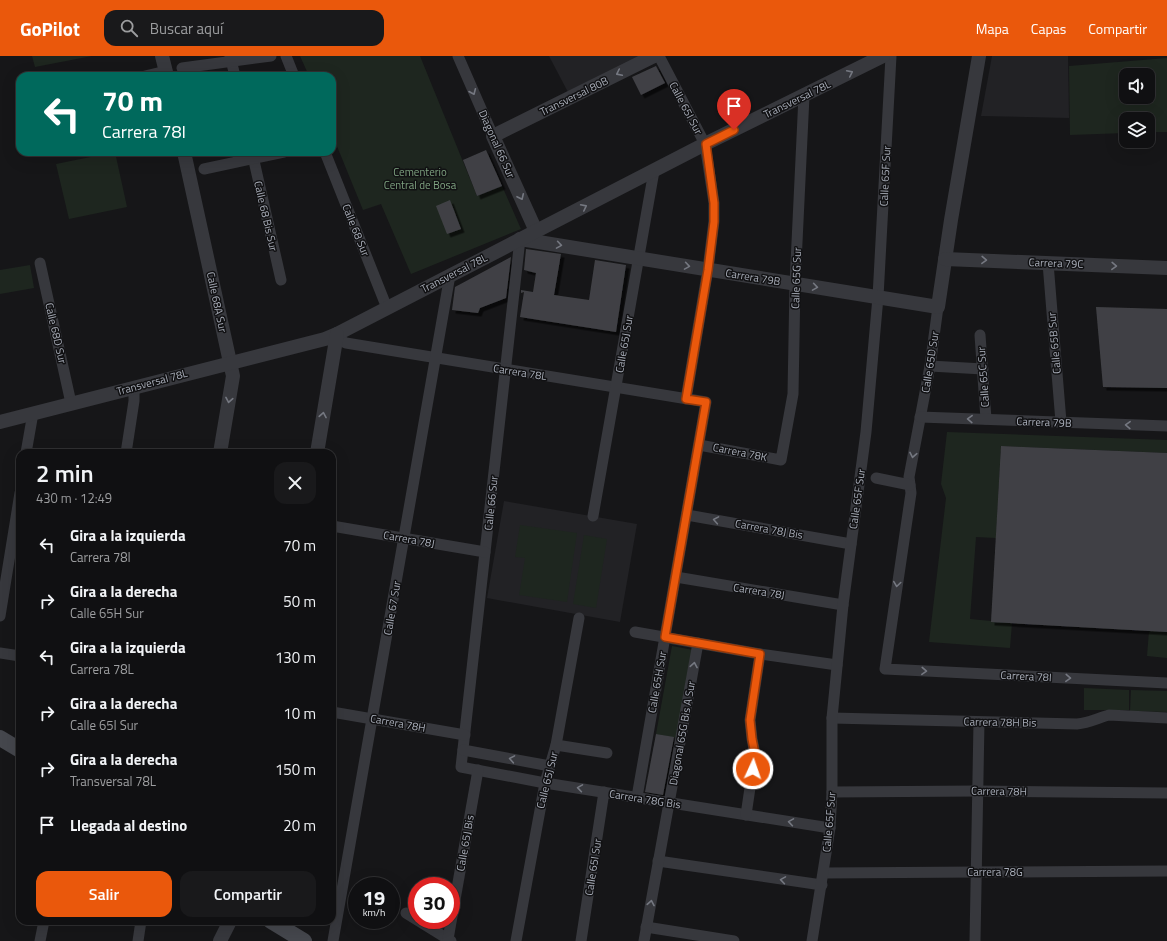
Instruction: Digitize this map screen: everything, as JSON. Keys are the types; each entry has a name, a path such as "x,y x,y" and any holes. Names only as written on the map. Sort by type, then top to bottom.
{"main road":[{"path":"0,738 16,748"},
{"path":"278,925 304,941"}],"street":[{"path":"162,56 166,72"},
{"path":"182,68 231,59 271,56"},
{"path":"286,56 292,72"},
{"name":"Diagonal 66 Sur","path":"458,56 536,230"},
{"name":"Transversal 80B","path":"493,136 654,56"},
{"name":"Calle 65I Sur","path":"659,56 706,144 714,203 714,222 708,270 686,399"},
{"name":"Calle 65D Sur","path":"885,669 911,493 909,477 930,366 938,307 979,56"},
{"name":"Transversal 78L","path":"0,422 230,362 325,339 706,144 883,57"},
{"name":"Calle 65F Sur","path":"812,941 830,828 832,792 832,718 843,605 866,432 878,297 883,57"},
{"path":"231,59 234,72"},
{"name":"Calle 65G Sur","path":"781,460 793,394 795,284 804,96"},
{"name":"Calle 68A Sur","path":"185,156 233,376 221,449"},
{"path":"204,169 249,156"},
{"name":"Calle 68 Bis Sur","path":"252,156 281,280"},
{"name":"Calle 68 Sur","path":"327,156 387,308"},
{"name":"Calle 65J Sur","path":"593,516 654,171"},
{"name":"Carrera 79B","path":"520,239 938,307"},
{"name":"Calle 66 Sur","path":"461,767 520,239"},
{"name":"Carrera 79C","path":"946,259 1167,268"},
{"name":"Calle 68D Sur","path":"40,263 71,403"},
{"name":"Calle 65B Sur","path":"1048,263 1061,422"},
{"name":"Calle 67 Sur","path":"336,924 450,275"},
{"path":"318,449 337,334"},
{"name":"Carrera 78L","path":"337,334 340,340 346,343 706,402"},
{"name":"Calle 65C Sur","path":"980,335 986,419"},
{"path":"930,366 983,369"},
{"path":"127,449 134,401 134,387"},
{"name":"Calle 65H Sur","path":"637,797 706,402"},
{"path":"27,449 33,413"},
{"name":"Carrera 79B","path":"920,417 1167,426"},
{"name":"Carrera 78K","path":"699,444 781,460"},
{"path":"876,478 910,485"},
{"name":"Carrera 78J Bis","path":"687,515 851,544"},
{"path":"0,616 16,518"},
{"name":"Carrera 78J","path":"336,527 485,552"},
{"name":"Carrera 78J","path":"676,577 843,605"},
{"name":"Calle 65J Sur","path":"516,941 545,783 556,745 579,618"},
{"path":"635,632 760,654 837,665"},
{"name":"Diagonal 65G Bis A Sur","path":"644,941 698,642"},
{"path":"0,653 16,655"},
{"path":"746,815 755,754 750,720 760,654"},
{"name":"Carrera 78I","path":"885,669 1167,683"},
{"name":"Carrera 78H","path":"336,713 465,735"},
{"name":"Carrera 78H Bis","path":"832,718 1077,724 1086,723 1109,715 1167,718"},
{"path":"976,941 980,722"},
{"path":"556,745 607,753"},
{"path":"463,750 550,766"},
{"name":"Carrera 78G Bis","path":"461,767 545,783 830,828"},
{"name":"Calle 65J Bis","path":"449,940 478,770"},
{"name":"Carrera 78H","path":"832,792 978,791 1167,793"},
{"name":"Calle 65I Sur","path":"581,941 604,792"},
{"path":"658,861 822,885"},
{"name":"Carrera 78G","path":"824,873 1167,871"},
{"path":"406,913 449,940"},
{"path":"40,941 43,925"},
{"path":"138,941 140,925"},
{"path":"220,941 228,925"},
{"name":"Calle 67 Sur","path":"333,941 336,925"},
{"path":"646,927 734,941"}],"shaded area":[{"path":"549,56 643,56 569,94"},
{"path":"992,56 1068,56 1069,118 981,116"},
{"path":"504,501 637,524 620,622 487,598"}],"green space":[{"path":"32,56 92,56 35,67"},
{"name":"Cementerio Central de Bosa","path":"300,56 420,56 477,196 502,186 521,229 411,274 381,204 363,210 336,144 336,72 307,72"},
{"path":"1167,58 1167,132 1155,132 1155,112 1119,112 1119,133 1070,135 1069,66"},
{"path":"95,156 116,156 127,207 69,219 56,164"},
{"path":"30,265 34,288 0,294 0,270"},
{"path":"947,432 1167,440 1167,453 1001,446 996,538 976,537 970,619 1012,623 1010,648 929,642 946,498 941,484"},
{"path":"520,525 577,533 567,602 519,595 525,558 515,557"},
{"path":"584,535 607,539 596,608 573,604"},
{"path":"1149,631 1167,632 1167,658 1147,656"},
{"path":"672,646 693,650 677,738 656,734"},
{"path":"1084,688 1129,690 1129,710 1084,710"},
{"path":"1131,690 1167,691 1167,712 1130,711"}],"building":[{"path":"656,66 665,83 641,95 632,77"},
{"path":"486,150 502,186 477,196 463,160"},
{"path":"450,200 461,229 447,234 436,206"},
{"path":"526,249 561,254 554,295 589,300 595,260 626,265 616,332 520,317 524,292 521,293 521,290 533,292 536,273 524,270"},
{"path":"511,257 506,298 480,308 478,313 452,310 455,287"},
{"path":"1096,307 1167,309 1167,388 1103,387"},
{"path":"1001,446 1167,453 1167,632 991,622"},
{"path":"656,734 674,737 663,795 645,792"}],"route":[{"path":"734,130 706,144 714,203 714,222 708,270 686,399 706,402 665,637 760,654 750,720 755,754 753,769"}]}
